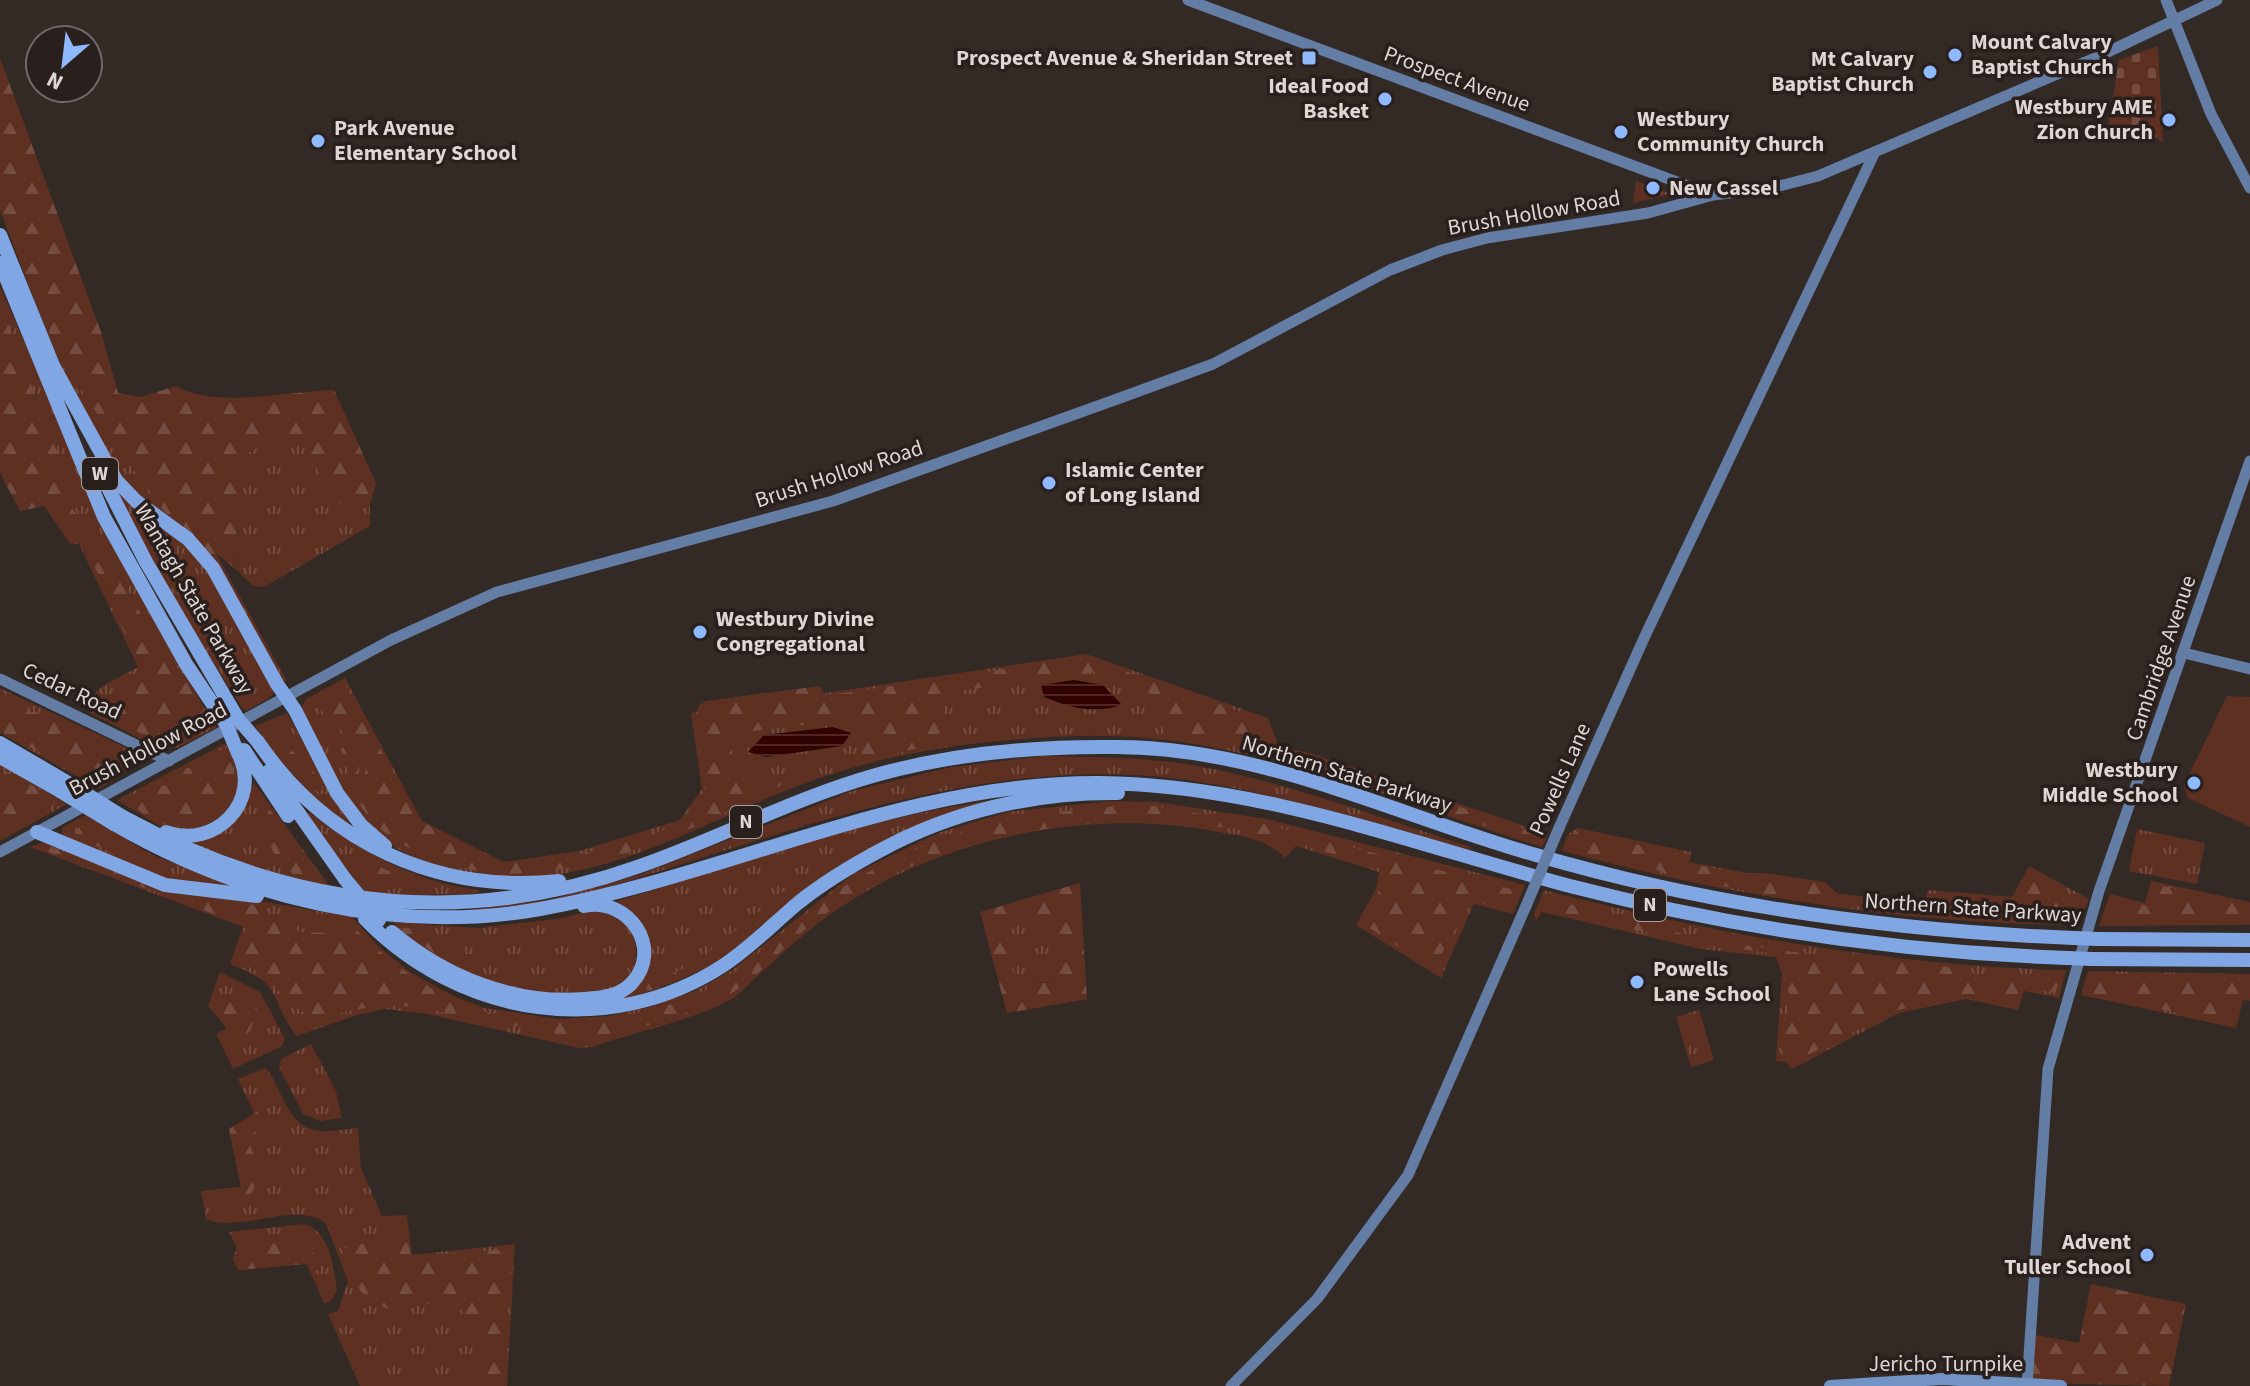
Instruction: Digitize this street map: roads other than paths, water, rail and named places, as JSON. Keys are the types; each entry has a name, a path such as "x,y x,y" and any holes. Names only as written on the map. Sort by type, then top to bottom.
{"highway":[{"name":"Wantagh State Parkway","path":"0,235 51,362 123,519 221,703 248,747"},
{"name":"Wantagh State Parkway","path":"0,263 104,517 180,654 221,703"},
{"path":"51,362 116,480 136,501 199,549 287,698 337,793 355,818 382,844 428,871"},
{"path":"248,747 334,824 387,855 428,871 503,884 573,879 644,858 812,788 898,762 1023,743 1078,741 1120,747"},
{"path":"119,821 182,836 199,836 217,829 235,813 243,797 248,747"},
{"path":"248,747 340,880 372,920 420,967 482,996 554,1010 614,1007 655,998 704,977 737,956 801,901 851,867 901,840 954,818 1056,796 1213,794"},
{"name":"Northern State Parkway","path":"119,821 216,862 294,887 374,901 464,902 550,891 609,877 823,791 905,767 990,752 1120,747 1178,752 1263,768 1536,855 1706,897 1876,924 2097,939 2250,940"},
{"name":"Northern State Parkway","path":"3,748 203,870 307,902 433,916 536,910 636,886 857,820 955,796 1028,786 1099,783 1155,785 1297,811 1563,884 1702,917 1888,946 2092,959 2250,960"},
{"path":"37,832 175,888 307,902"},
{"path":"372,920 442,967 475,983 521,996 565,1000 604,997 624,990 640,972 644,957 642,937 625,913 596,904 536,910"}],"main road":[{"name":"Prospect Avenue","path":"1188,0 1713,195"},
{"path":"2166,0 2216,126 2250,188"},
{"name":"Brush Hollow Road","path":"0,852 391,640 497,592 833,501 1213,364 1390,270 1442,250 1487,238 1648,213 1713,195 1772,188 1818,176 2095,58 2173,18 2217,0"},
{"name":"Powells Lane","path":"1231,1386 1242,1381 1317,1299 1408,1175 1651,621 1874,154"},
{"name":"Cambridge Avenue","path":"2028,1384 2048,1069 2099,891 2250,461"},
{"path":"2184,653 2250,669"},
{"name":"Cedar Road","path":"0,679 169,761"},
{"path":"137,744 151,771"},
{"name":"Jericho Turnpike","path":"1830,1386 1942,1379 2061,1386"}],"place":[{"name":"Mount Calvary Baptist Church","path":"1955,55"},
{"name":"Prospect Avenue & Sheridan Street","path":"1309,58"},
{"name":"Mt Calvary Baptist Church","path":"1930,72"},
{"name":"Ideal Food Basket","path":"1385,99"},
{"name":"Westbury AME Zion Church","path":"2169,120"},
{"name":"Westbury Community Church","path":"1621,132"},
{"name":"Park Avenue Elementary School","path":"318,141"},
{"name":"New Cassel","path":"1653,188"},
{"name":"Islamic Center of Long Island","path":"1049,483"},
{"name":"Westbury Divine Congregational","path":"700,632"},
{"name":"Westbury Middle School","path":"2194,783"},
{"name":"Powells Lane School","path":"1637,982"},
{"name":"Advent Tuller School","path":"2147,1255"}]}
